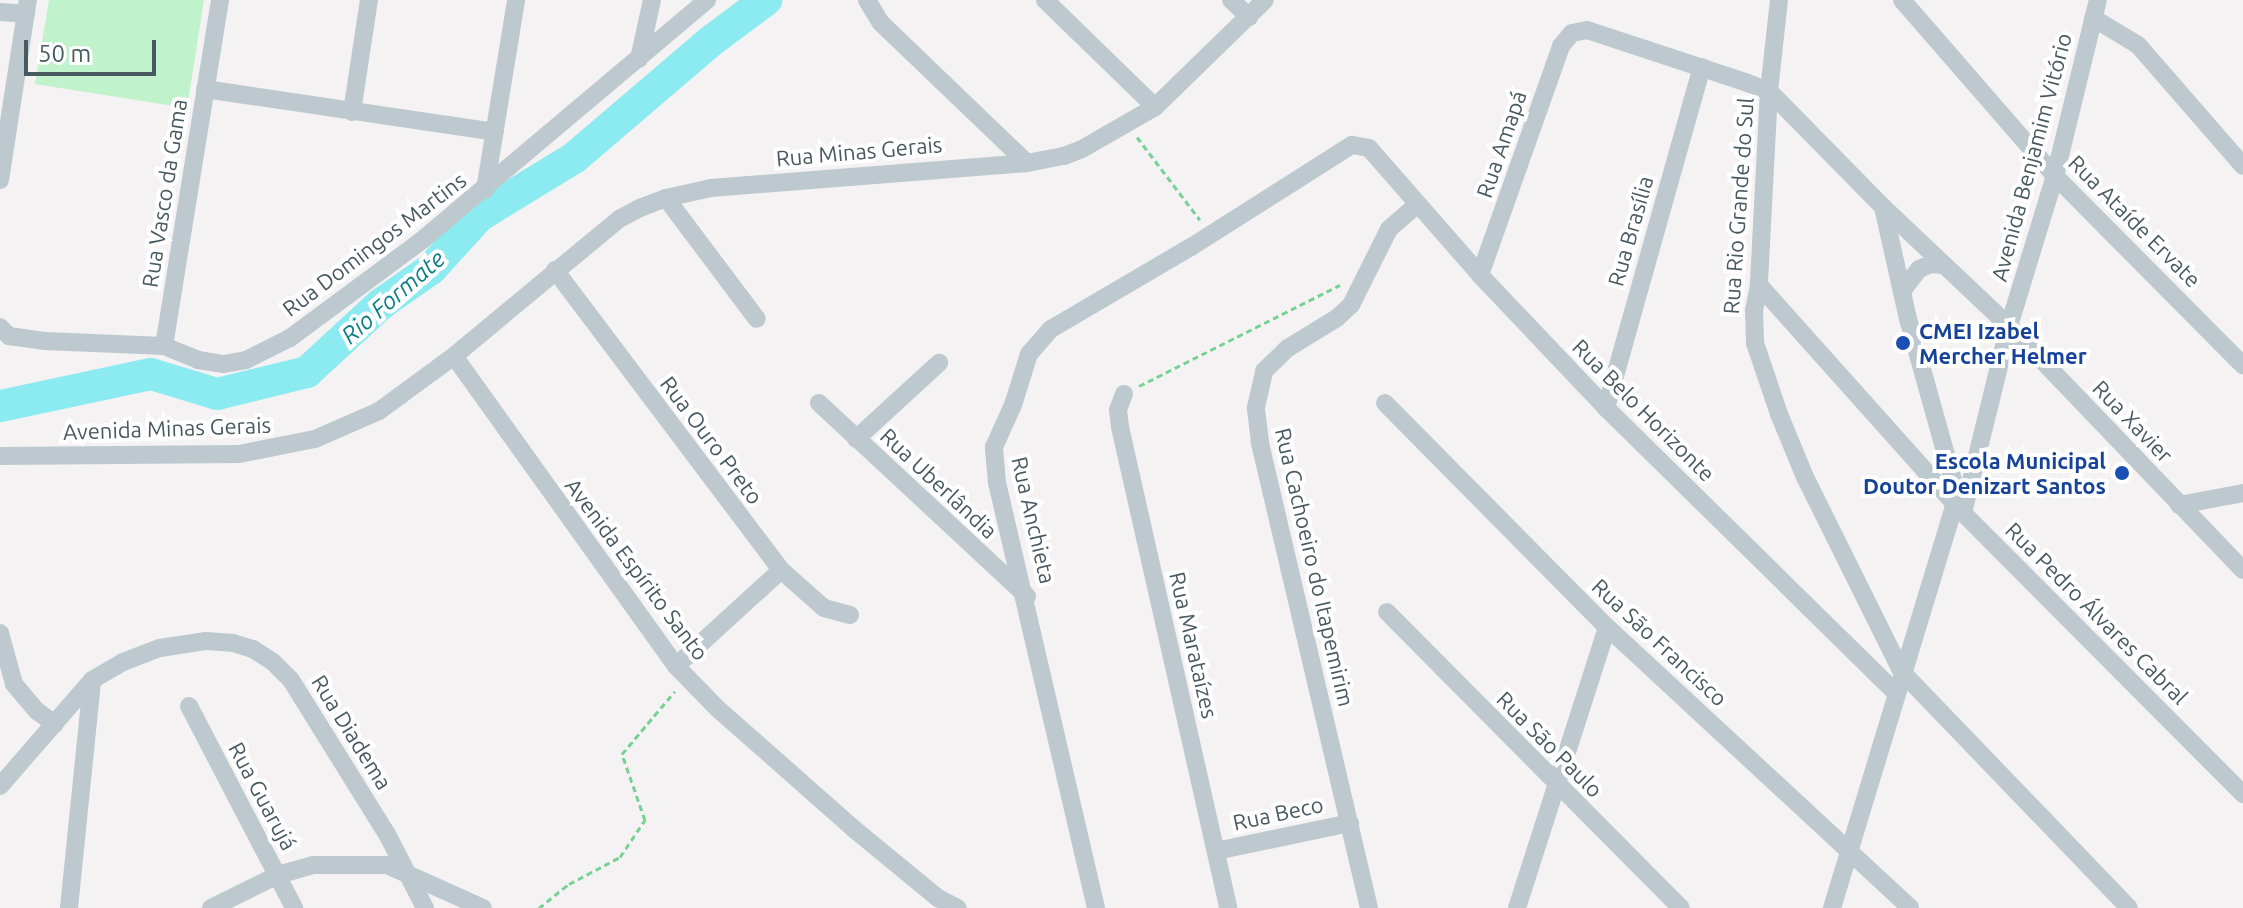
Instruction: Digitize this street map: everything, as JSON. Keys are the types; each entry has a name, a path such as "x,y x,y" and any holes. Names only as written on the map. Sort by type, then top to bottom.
{"street":[{"name":"Rua Vasco da Gama","path":"164,346 220,0"},
{"path":"352,112 369,0"},
{"path":"485,190 516,0"},
{"path":"639,59 652,0"},
{"name":"Rua Domingos Martins","path":"4,332 128,347 164,346 198,360 224,364 246,360 279,344 485,190 707,0"},
{"path":"867,0 881,23 1027,163"},
{"path":"1045,0 1155,107"},
{"path":"1231,0 1249,17"},
{"name":"Rua Minas Gerais","path":"454,356 619,219 666,198 711,188 809,178 1027,163 1082,149 1155,107 1265,0"},
{"name":"Rua Rio Grande do Sul","path":"1779,0 1769,91 1759,285 1754,311 1755,343 1805,477 1902,672"},
{"name":"Rua Ataíde Ervate","path":"1902,0 2055,176 2243,365"},
{"path":"0,12 27,7 0,180"},
{"path":"2095,9 2138,45 2243,166"},
{"name":"Avenida Benjamim Vitório","path":"1832,908 1902,672 1959,508 2009,326 2055,176 2095,9"},
{"name":"Rua Xavier","path":"1572,33 1587,30 1769,91 1883,207 2009,326 2243,570"},
{"name":"Rua Amapá","path":"1480,275 1561,46 1572,33"},
{"name":"Rua Brasília","path":"1606,408 1702,67"},
{"path":"205,89 495,132"},
{"name":"Rua Anchieta","path":"1096,908 993,454 1029,354 1051,329 1210,234 1343,148 1360,144 1369,148"},
{"name":"Rua Belo Horizonte","path":"1369,148 1480,275 1606,408 1897,694"},
{"path":"666,198 757,319"},
{"name":"Rua Cachoeiro do Itapemirim","path":"1369,908 1260,442 1256,407 1264,371 1288,348 1337,318 1351,305 1389,229 1418,204"},
{"path":"1883,207 1908,319 1959,508"},
{"path":"1902,291 1919,269 1931,264 1944,265"},
{"name":"Rua Ouro Preto","path":"555,270 781,570 824,608 850,615"},
{"name":"Rua Pedro Álvares Cabral","path":"1759,285 1959,508 2243,794"},
{"name":"Avenida Minas Gerais","path":"0,456 239,454 280,448 315,439 379,411 454,356"},
{"name":"Avenida Espírito Santo","path":"454,356 682,672 854,829 943,903 958,908"},
{"path":"856,439 939,363"},
{"name":"Rua Marataízes","path":"1124,394 1118,410 1120,427 1228,908"},
{"name":"Rua Uberlândia","path":"819,403 1027,596"},
{"name":"Rua São Francisco","path":"1385,403 1607,627 1910,908"},
{"path":"2179,505 2243,493"},
{"path":"682,672 781,570"},
{"name":"Rua São Paulo","path":"1387,612 1681,908"},
{"path":"1517,908 1607,627"},
{"path":"0,633 14,684 37,711 55,724"},
{"name":"Rua Diadema","path":"92,680 123,662 183,643 233,643 253,649 273,662 307,702 408,873 425,908"},
{"path":"1902,672 2129,908"},
{"path":"0,786 92,680"},
{"path":"69,908 92,680"},
{"name":"Rua Guarujá","path":"189,706 294,908"},
{"name":"Rua Beco","path":"1216,851 1350,823"},
{"path":"211,908 278,875 314,865 387,865 483,908"}],"path":[{"path":"1127,125 1210,234"},
{"path":"1124,394 1365,273"},
{"path":"539,908 569,884 620,857 645,820 622,754 682,672"}],"green space":[{"path":"49,0 204,0 187,108 35,84"}],"waterway":[{"name":"Rio Formate","path":"0,406 151,374 217,394 307,372 381,304 431,269 479,216 574,158 711,41 766,0"}],"place":[{"name":"CMEI Izabel Mercher Helmer","path":"1903,343"},
{"name":"Escola Municipal Doutor Denizart Santos","path":"2122,473"}]}
